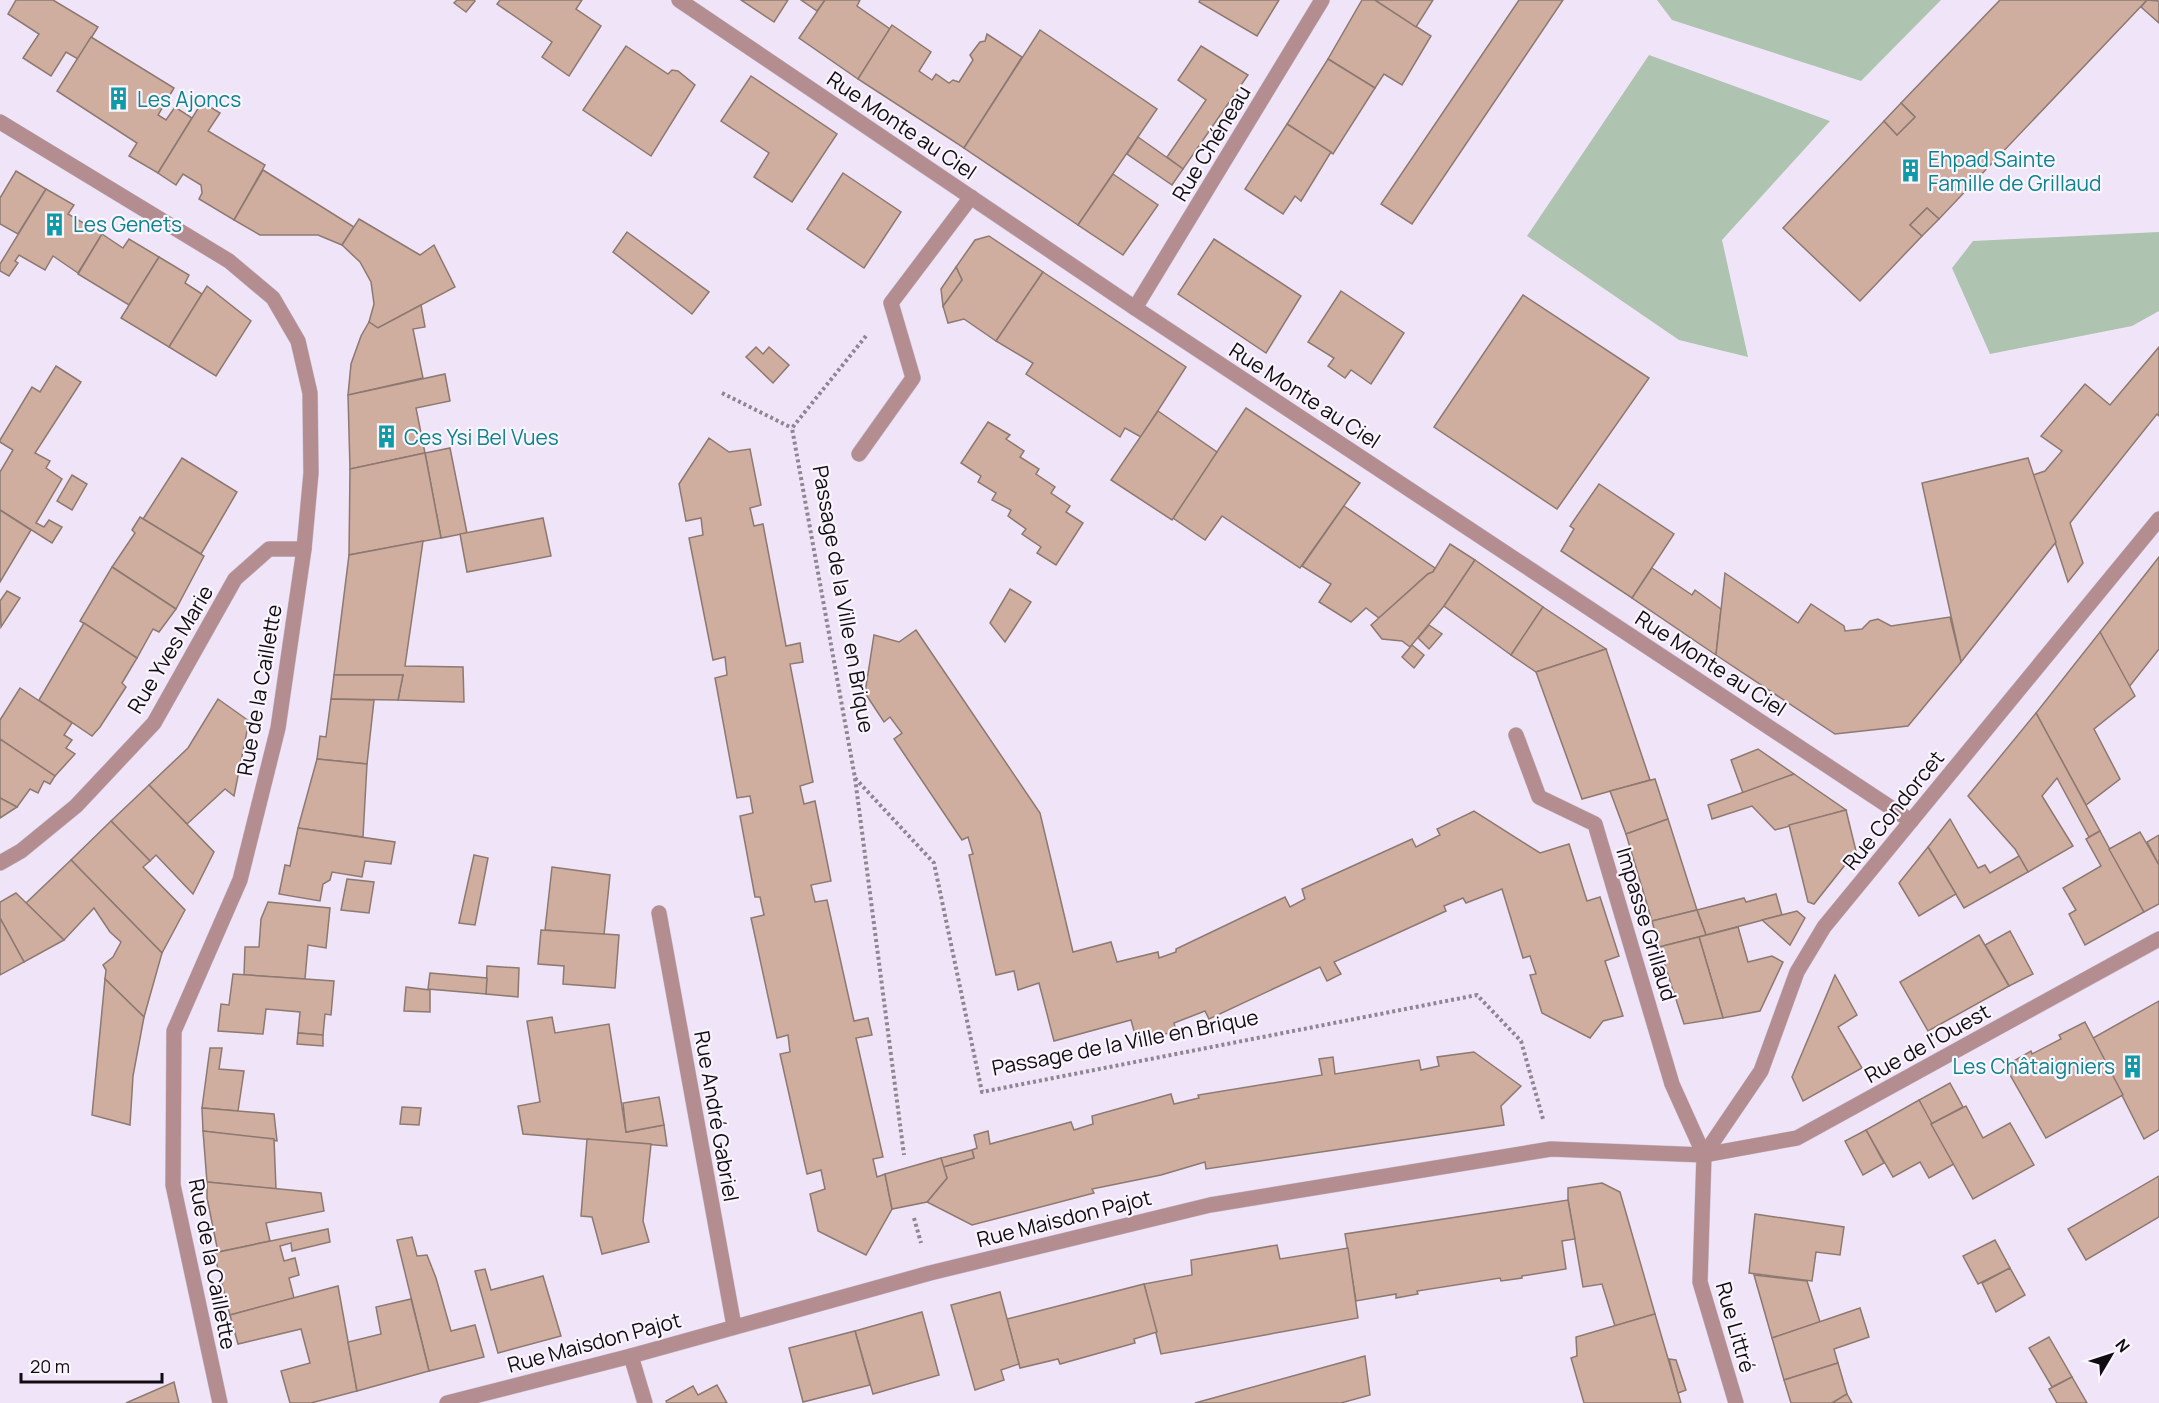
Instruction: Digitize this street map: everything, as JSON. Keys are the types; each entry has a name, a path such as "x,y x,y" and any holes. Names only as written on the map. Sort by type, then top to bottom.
{"street":[{"name":"Rue Monte au Ciel","path":"679,0 1135,308 1911,821"},
{"name":"Rue Chéneau","path":"1135,308 1322,0"},
{"name":"Rue de la Caillette","path":"0,122 229,261 273,298 298,341 310,393 310,473 304,549 278,728 240,880 174,1031 173,1185 220,1403"},
{"path":"891,303 971,197"},
{"name":"Passage de la Ville en Brique","path":"859,454 913,378 891,303"},
{"name":"Rue Condorcet","path":"1704,1155 1761,1071 1797,972 1824,927 2159,519"},
{"name":"Rue Yves Marie","path":"0,863 21,851 76,806 154,723 236,579 269,549 304,549"},
{"name":"Impasse Grillaud","path":"1516,735 1539,797 1595,824 1672,1084 1704,1155"},
{"name":"Rue André Gabriel","path":"659,914 734,1326"},
{"name":"Rue de l'Ouest","path":"1704,1155 1797,1138 2159,939"},
{"name":"Rue Maisdon Pajot","path":"447,1403 631,1356 930,1272 1210,1205 1551,1149 1704,1155"},
{"name":"Rue Littré","path":"1704,1155 1700,1282 1736,1403"},
{"path":"631,1356 645,1403"}],"path":[{"path":"722,393 792,428 891,303"},
{"name":"Passage de la Ville en Brique","path":"792,428 855,778 904,1155"},
{"name":"Passage de la Ville en Brique","path":"855,778 934,863 982,1092 1477,995 1521,1041 1543,1119"}],"green space":[{"path":"1657,0 1941,0 1861,81 1672,20"},
{"path":"1649,55 1830,121 1722,240 1748,357 1679,340 1527,236"},
{"path":"2159,232 2159,311 2132,326 1990,354 1952,268 1973,241"}],"building":[{"path":"16,0 53,0 98,27 78,59 66,52 51,76 23,58 39,34 8,14"},
{"path":"457,0 475,1 466,12 454,3"},
{"path":"500,0 582,0 576,9 601,26 569,76 542,57 552,42 497,4"},
{"path":"741,0 788,0 774,22"},
{"path":"801,0 825,0 817,11"},
{"path":"825,0 860,0 857,6 890,29 858,79 799,38"},
{"path":"1200,0 1279,0 1257,36 1199,2"},
{"path":"1362,0 1375,0 1431,36 1402,85 1384,74 1375,88 1328,59"},
{"path":"1375,0 1433,0 1416,27"},
{"path":"1519,0 1563,0 1412,224 1381,204"},
{"name":"Ehpad Sainte Famille de Grillaud","path":"2000,0 2147,0 1939,219 1927,208 1910,225 1922,236 1860,301 1783,228 1884,121 1897,135 1915,117 1901,103"},
{"path":"2147,0 2159,1 2159,23 2141,7"},
{"path":"892,25 931,52 919,71 932,80 936,74 949,83 953,80 959,82 973,60 970,55 980,42 985,41 987,34 1022,57 964,148 858,79"},
{"path":"1040,30 1157,109 1078,225 964,148"},
{"name":"Les Ajoncs","path":"91,37 174,88 158,115 166,120 175,107 192,118 158,173 129,156 137,143 57,91"},
{"path":"626,46 668,74 672,70 678,71 695,85 651,156 583,110"},
{"path":"1201,46 1248,75 1183,169 1167,157 1206,100 1178,80"},
{"path":"1328,59 1375,88 1333,154 1287,124"},
{"path":"751,76 837,134 792,202 754,177 769,153 721,121"},
{"path":"202,102 220,113 208,131 265,165 234,220 199,199 202,193 201,185 183,174 176,185 158,173"},
{"path":"1901,103 1915,117 1897,135 1884,121"},
{"path":"1287,124 1331,152 1301,201 1295,196 1283,214 1245,189"},
{"path":"1138,137 1183,169 1172,185 1127,154"},
{"path":"263,170 354,227 342,245 318,235 260,235 234,220"},
{"path":"16,171 46,189 18,234 0,224 0,198"},
{"path":"843,173 901,212 864,268 807,229"},
{"path":"1113,174 1158,205 1123,255 1078,225"},
{"name":"Les Genets","path":"46,189 74,205 68,214 102,234 78,273 53,256 45,270 19,255 15,261 18,263 9,276 0,271 0,264"},
{"path":"1927,208 1939,219 1922,236 1910,225"},
{"path":"359,219 420,255 434,245 455,287 378,328 369,322 374,304 371,282 360,262 342,245"},
{"path":"627,232 709,292 692,314 613,252"},
{"path":"102,234 123,248 129,239 159,257 129,305 78,274"},
{"path":"989,236 1043,272 996,341 964,319 948,323 943,306 962,280 956,267 975,240"},
{"path":"1214,239 1301,296 1266,353 1178,294"},
{"path":"159,257 189,275 185,283 202,294 169,347 121,318"},
{"path":"956,267 962,280 943,306 941,289"},
{"path":"1043,272 1186,367 1141,437 1125,428 1120,437 1026,374 1033,363 996,341"},
{"path":"207,286 251,321 216,376 169,347"},
{"path":"1341,291 1404,333 1371,384 1351,370 1345,378 1328,366 1334,358 1308,342"},
{"path":"1523,295 1649,378 1557,509 1434,427"},
{"path":"421,305 425,327 413,329 423,378 348,395 351,364 361,336 369,322 378,328"},
{"path":"756,347 763,354 769,347 789,365 773,383 746,357"},
{"path":"2159,347 2159,416 2157,414 2070,523 2083,563 2068,582 2033,475 2045,471 2062,451 2041,436 2085,384 2110,405"},
{"path":"56,366 81,382 35,453 50,461 46,468 62,479 36,523 44,527 49,520 62,527 52,543 0,510 0,472 13,450 0,440 32,387 40,392"},
{"name":"Ces Ysi Bel Vues","path":"445,374 450,401 416,408 425,453 350,469 348,395"},
{"path":"1246,408 1360,483 1300,568 1222,516 1205,540 1173,518"},
{"path":"1158,411 1217,452 1172,520 1111,480"},
{"path":"988,422 1010,435 1006,439 1024,451 1020,457 1039,469 1036,474 1055,487 1051,493 1070,506 1066,512 1083,523 1056,565 1037,553 1041,547 1022,534 1026,529 1008,516 1011,510 992,500 996,493 978,482 981,476 961,463"},
{"path":"709,438 729,452 750,449 761,505 750,508 754,526 763,524 786,646 800,643 803,662 790,664 813,782 800,786 804,804 815,801 831,881 811,885 815,902 827,900 854,1021 868,1018 872,1035 856,1038 883,1157 873,1159 877,1177 885,1174 892,1209 866,1255 818,1231 810,1194 825,1189 821,1170 807,1174 780,1054 790,1052 788,1035 777,1038 751,918 764,915 760,897 755,897 740,816 753,813 750,796 737,798 715,678 727,675 725,657 713,660 689,538 703,535 701,518 686,521 679,484"},
{"path":"450,448 467,533 441,538 425,453"},
{"path":"425,453 441,538 349,555 350,469"},
{"path":"182,458 237,492 201,554 143,519"},
{"path":"2028,458 2056,542 1961,662 1922,483"},
{"path":"72,475 87,484 72,510 57,501"},
{"path":"1599,484 1674,534 1632,598 1561,551 1574,529 1570,526"},
{"path":"1344,506 1435,568 1379,618 1366,608 1351,622 1319,602 1331,584 1302,566"},
{"path":"0,510 31,530 0,582"},
{"path":"140,517 204,556 176,609 112,567 135,533 132,530"},
{"path":"543,518 551,556 467,572 460,534"},
{"path":"423,541 405,666 463,667 464,702 398,700 403,675 334,675 349,555"},
{"path":"1450,544 1475,560 1444,606 1410,647 1402,641 1382,639 1371,625 1433,572"},
{"path":"2159,557 2159,649 2129,687 2100,632"},
{"path":"1475,560 1543,607 1511,655 1444,606"},
{"path":"112,567 176,609 159,632 153,629 137,658 80,621"},
{"path":"1652,568 1692,595 1695,590 1721,609 1716,655 1632,598"},
{"path":"1725,573 1798,623 1811,604 1844,626 1845,631 1862,629 1870,621 1878,619 1891,626 1950,617 1961,662 1908,726 1835,734 1716,655"},
{"path":"1010,589 1031,602 1005,642 990,623"},
{"path":"7,591 20,598 1,627 0,601"},
{"path":"1543,607 1606,649 1536,672 1511,655"},
{"path":"84,623 137,658 122,683 126,687 92,736 39,700"},
{"path":"1429,625 1442,634 1429,649 1418,638"},
{"path":"916,630 1040,813 1073,952 1111,942 1117,962 1158,952 1159,958 1176,952 1176,949 1285,897 1290,907 1305,899 1302,889 1412,839 1416,847 1440,835 1437,829 1474,811 1540,853 1569,844 1587,901 1600,897 1619,956 1605,961 1623,1016 1603,1021 1590,1038 1542,1013 1530,975 1536,974 1530,956 1523,958 1502,889 1466,903 1463,898 1444,906 1446,911 1334,962 1341,974 1327,981 1320,967 1209,1019 1205,1011 1174,1023 1176,1031 1137,1042 1131,1020 1054,1041 1039,983 1018,990 1014,971 996,975 969,855 973,854 968,837 962,840 894,739 902,733 890,717 884,722 865,693 874,635 899,642"},
{"path":"2100,632 2135,696 2094,729 2120,779 2086,805 2036,713"},
{"path":"1412,645 1424,655 1414,668 1402,657"},
{"path":"1606,649 1650,780 1582,799 1536,672"},
{"path":"334,675 403,675 398,700 331,699"},
{"path":"20,688 72,723 64,735 72,740 66,748 75,754 55,776 0,739 0,720"},
{"path":"218,699 249,721 234,796 225,789 187,824 149,785 188,748"},
{"path":"331,699 374,700 367,764 317,759 320,736 326,737"},
{"path":"2036,713 2100,831 2089,837 2057,778 2042,796 2073,846 2028,872 2015,849 1968,796"},
{"path":"0,739 55,776 50,784 44,781 38,793 30,789 17,807 0,798"},
{"path":"1758,749 1794,774 1743,793 1731,760"},
{"path":"317,759 367,764 363,837 298,828"},
{"path":"1794,774 1846,810 1775,830 1752,806 1712,819 1708,805"},
{"path":"1655,779 1668,819 1626,834 1610,791"},
{"path":"149,785 214,852 193,894 156,855 150,861 111,821"},
{"path":"0,798 17,807 0,818"},
{"path":"1846,810 1856,851 1814,904 1808,902 1789,825"},
{"path":"1668,819 1697,910 1652,921 1626,834"},
{"path":"1950,819 1978,868 1985,865 1990,873 2019,856 2028,872 1964,908 1928,847"},
{"path":"111,821 150,861 143,867 185,910 162,953 71,860"},
{"path":"298,828 395,842 391,864 365,861 362,877 332,872 330,880 323,884 320,901 279,894 285,865 290,866"},
{"path":"2100,831 2144,912 2085,945 2069,914 2076,910 2063,888 2101,866 2086,839"},
{"path":"2140,832 2159,865 2159,904 2144,912 2109,849"},
{"path":"2159,835 2159,865 2147,842"},
{"path":"1928,847 1956,894 1919,916 1899,883"},
{"path":"474,855 488,858 475,925 459,923"},
{"path":"71,860 162,953 144,1017 105,979 106,970 103,965 113,957 121,942 110,932 94,908 64,940 26,903"},
{"path":"552,867 610,875 604,935 545,930"},
{"path":"347,879 374,882 369,913 341,910"},
{"path":"16,893 64,940 24,962 0,918 0,902"},
{"path":"1776,894 1782,915 1706,935 1697,910 1744,898 1746,902"},
{"path":"268,902 330,908 326,948 308,945 305,979 244,975 245,947 259,947 261,919"},
{"path":"1697,910 1706,935 1659,947 1652,921"},
{"path":"1797,911 1805,918 1790,945 1762,920"},
{"path":"0,918 24,962 0,975"},
{"path":"1738,927 1748,962 1772,956 1783,962 1760,1011 1723,1018 1699,937"},
{"path":"541,930 619,935 615,988 563,984 564,966 538,964"},
{"path":"2010,931 2033,974 2009,986 1985,945"},
{"path":"1979,935 2009,986 1928,1031 1900,982"},
{"path":"1699,937 1723,1018 1684,1024 1659,947"},
{"path":"487,966 519,968 518,997 486,994"},
{"path":"430,973 487,978 486,994 428,989"},
{"path":"233,974 334,981 331,1015 325,1014 323,1035 298,1033 300,1012 266,1009 263,1034 218,1031 221,1004 229,1005"},
{"path":"1835,975 1857,1015 1838,1027 1862,1068 1803,1101 1792,1077"},
{"path":"105,979 144,1017 133,1076 130,1125 92,1115"},
{"path":"406,987 430,990 430,1012 404,1011"},
{"name":"Les Châtaigniers","path":"2159,1001 2159,1130 2144,1139 2093,1038"},
{"path":"552,1017 555,1033 609,1024 626,1132 664,1125 667,1146 523,1134 518,1106 540,1102 527,1021"},
{"path":"2085,1022 2123,1095 2046,1138 2005,1066 2031,1051 2032,1054 2061,1039 2059,1035"},
{"path":"298,1033 323,1035 323,1046 297,1044"},
{"path":"210,1048 222,1048 219,1069 244,1071 238,1111 202,1108"},
{"path":"1474,1052 1521,1086 1501,1106 1504,1125 1206,1169 1205,1162 1161,1175 1092,1189 1094,1193 972,1225 927,1202 947,1178 943,1167 974,1158 972,1150 977,1148 974,1135 988,1131 990,1144 1071,1122 1074,1130 1093,1124 1092,1116 1171,1094 1174,1104 1199,1098 1198,1095 1322,1075 1319,1059 1333,1057 1335,1074 1419,1060 1421,1070 1439,1066 1437,1057"},
{"path":"1950,1083 1963,1107 1931,1124 1919,1100"},
{"path":"659,1097 664,1125 626,1132 623,1103"},
{"path":"1919,1100 1954,1164 1929,1178 1920,1162 1893,1177 1866,1130"},
{"path":"1966,1106 1983,1138 2010,1123 2034,1165 1973,1199 1931,1124"},
{"path":"402,1107 421,1108 419,1125 400,1124"},
{"path":"202,1108 274,1114 277,1141 203,1131"},
{"path":"1866,1130 1884,1163 1863,1175 1845,1141"},
{"path":"203,1131 274,1139 276,1189 207,1182"},
{"path":"587,1139 651,1144 643,1221 649,1242 602,1254 592,1217 581,1216"},
{"path":"972,1150 974,1158 943,1167 941,1158"},
{"path":"941,1158 947,1178 927,1202 892,1209 885,1174"},
{"path":"2159,1176 2159,1217 2086,1260 2068,1229"},
{"path":"207,1182 321,1193 324,1211 266,1223 270,1241 218,1252 207,1198"},
{"path":"1602,1183 1620,1192 1655,1314 1615,1326 1602,1284 1583,1287 1568,1200 1568,1188"},
{"path":"1568,1200 1575,1239 1562,1241 1566,1269 1522,1276 1522,1278 1501,1281 1500,1278 1417,1291 1418,1294 1396,1298 1396,1294 1356,1301 1345,1234"},
{"path":"1755,1214 1844,1227 1840,1255 1816,1252 1812,1281 1749,1273"},
{"path":"328,1229 330,1242 292,1251 291,1243 280,1246 284,1261 295,1258 299,1275 289,1278 294,1298 230,1315 214,1253"},
{"path":"412,1237 417,1256 427,1255 451,1331 475,1325 484,1357 429,1371 397,1240"},
{"path":"1995,1240 2010,1268 1978,1284 1963,1256"},
{"path":"1277,1245 1280,1259 1348,1248 1358,1318 1161,1354 1144,1284 1192,1275 1191,1260"},
{"path":"2010,1268 2025,1295 1996,1312 1982,1283"},
{"path":"485,1269 491,1290 543,1276 561,1336 498,1353 475,1271"},
{"path":"1754,1275 1807,1281 1820,1322 1772,1338"},
{"path":"1144,1284 1157,1332 1134,1339 1135,1343 1060,1364 1058,1359 1020,1368 1007,1319"},
{"path":"338,1286 357,1391 311,1403 290,1403 281,1371 310,1363 301,1329 238,1344 230,1315"},
{"path":"1000,1292 1019,1364 1001,1370 1004,1380 975,1390 951,1305"},
{"path":"411,1299 429,1371 357,1391 348,1342 381,1334 376,1307"},
{"path":"1860,1308 1869,1337 1834,1349 1838,1363 1784,1380 1772,1338"},
{"path":"922,1312 939,1375 873,1394 855,1331"},
{"path":"1655,1314 1681,1403 1584,1403 1571,1358 1577,1356 1576,1337"},
{"path":"855,1331 870,1385 803,1402 789,1348"},
{"path":"2049,1337 2072,1377 2052,1387 2029,1348"},
{"path":"1365,1356 1370,1395 1341,1403 1195,1403"},
{"path":"1669,1359 1676,1360 1686,1390 1678,1393"},
{"path":"1838,1363 1847,1394 1832,1403 1791,1403 1784,1380"},
{"path":"2072,1377 2087,1403 2057,1403 2049,1389"},
{"path":"174,1382 179,1403 126,1403"},
{"path":"717,1385 727,1403 667,1403 666,1401 693,1386 698,1395"},
{"path":"1847,1394 1852,1403 1832,1403"}],"place":[{"name":"Les Ajoncs","path":"119,99"},
{"name":"Ehpad Sainte Famille de Grillaud","path":"1910,171"},
{"name":"Les Genets","path":"55,224"},
{"name":"Ces Ysi Bel Vues","path":"386,437"},
{"name":"Les Châtaigniers","path":"2133,1066"}]}
